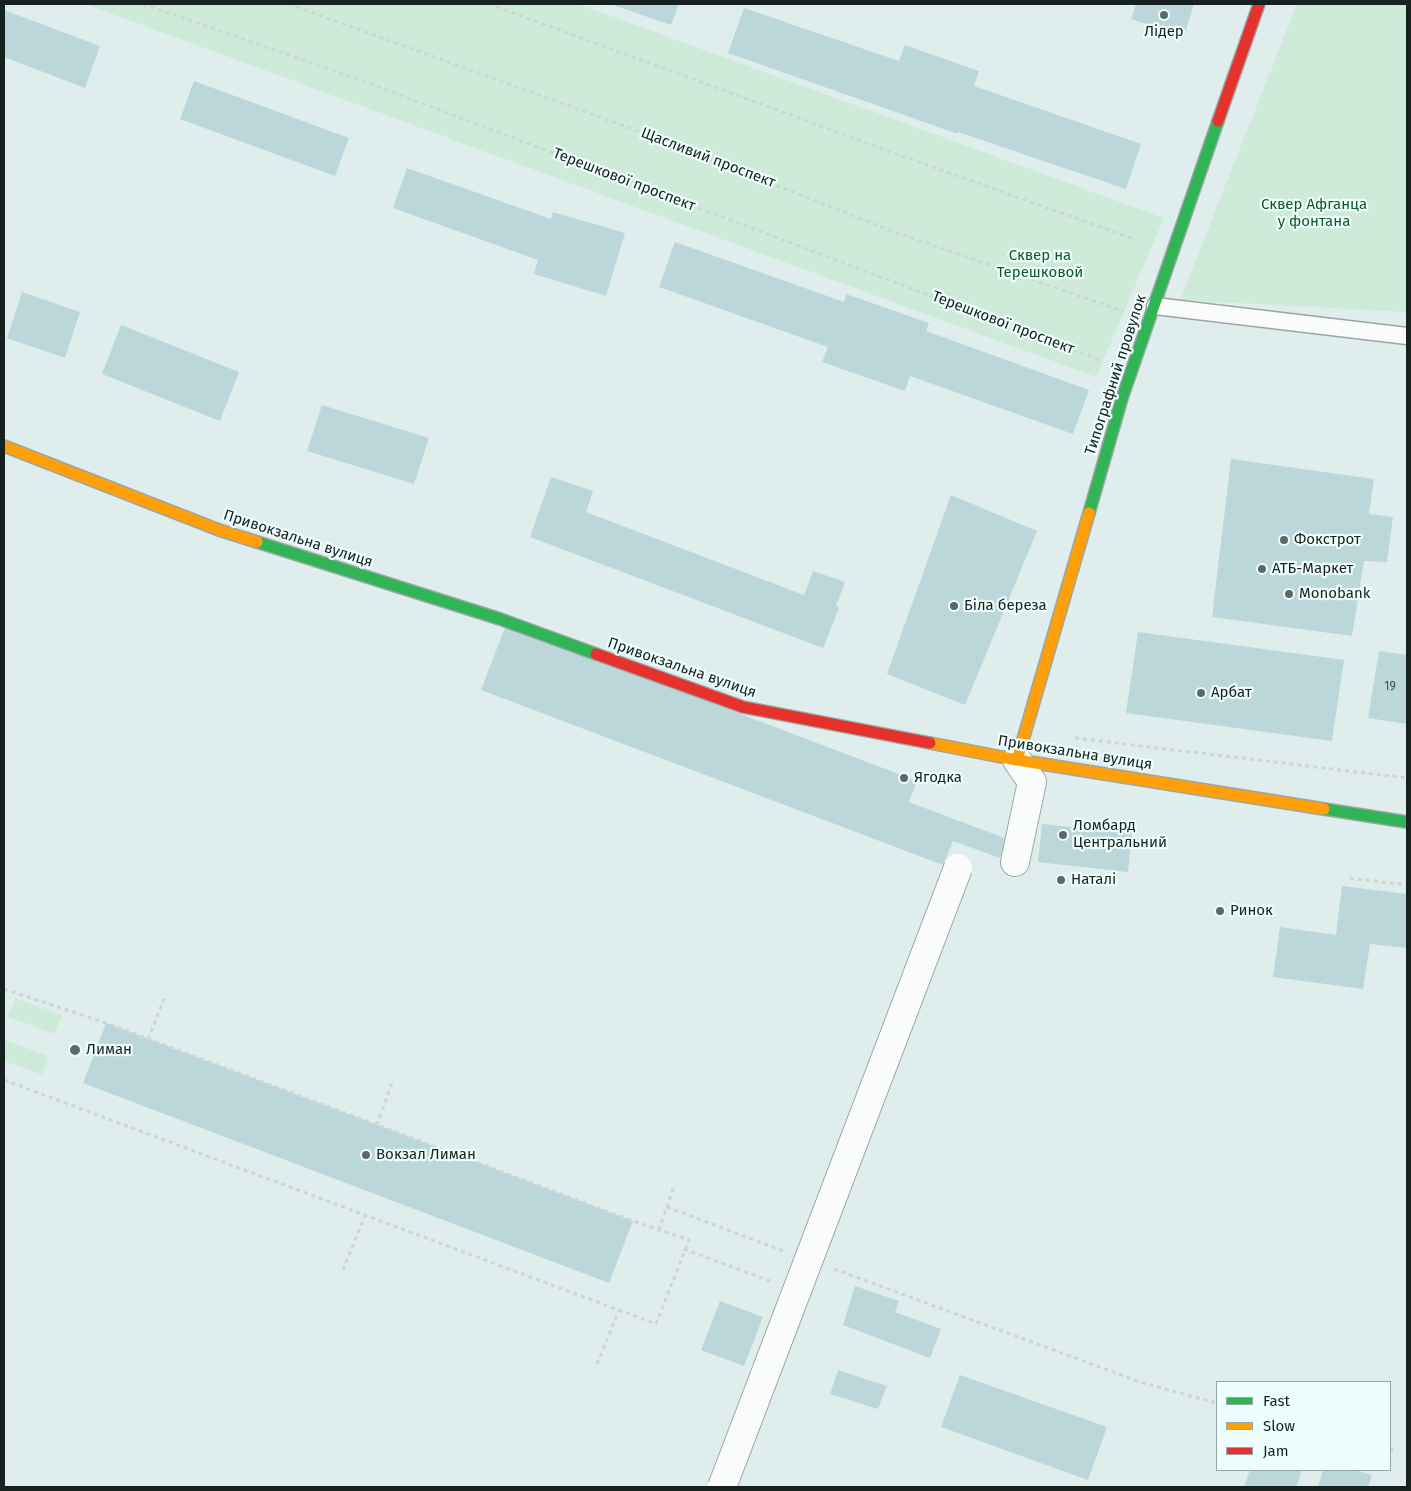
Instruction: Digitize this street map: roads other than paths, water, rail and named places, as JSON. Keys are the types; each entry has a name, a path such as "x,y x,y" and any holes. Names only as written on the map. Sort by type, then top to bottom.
{"street":[{"name":"Типографний провулок","path":"1017,760 1122,398 1259,4"},
{"name":"Привокзальна вулиця","path":"4,446 219,530 500,618 743,707 1017,760 1407,822"},
{"path":"1015,862 1032,782 1017,760"},
{"path":"722,1487 958,868"}],"lane":[{"path":"1154,306 1407,336"}],"place":[{"name":"Лідер","path":"1164,15"},
{"name":"Фокстрот","path":"1284,540"},
{"name":"АТБ-Маркет","path":"1262,569"},
{"name":"Monobank","path":"1289,594"},
{"name":"Біла береза","path":"954,606"},
{"name":"Арбат","path":"1201,693"},
{"name":"Ягодка","path":"904,778"},
{"name":"Ломбард Центральний","path":"1063,835"},
{"name":"Наталі","path":"1061,880"},
{"name":"Ринок","path":"1220,911"},
{"name":"Лиман","path":"75,1050"},
{"name":"Вокзал Лиман","path":"366,1155"}],"park label":[{"name":"Сквер Афганца у фонтана","path":"1314,214"},
{"name":"Сквер на Терешковой","path":"1040,264"}]}
